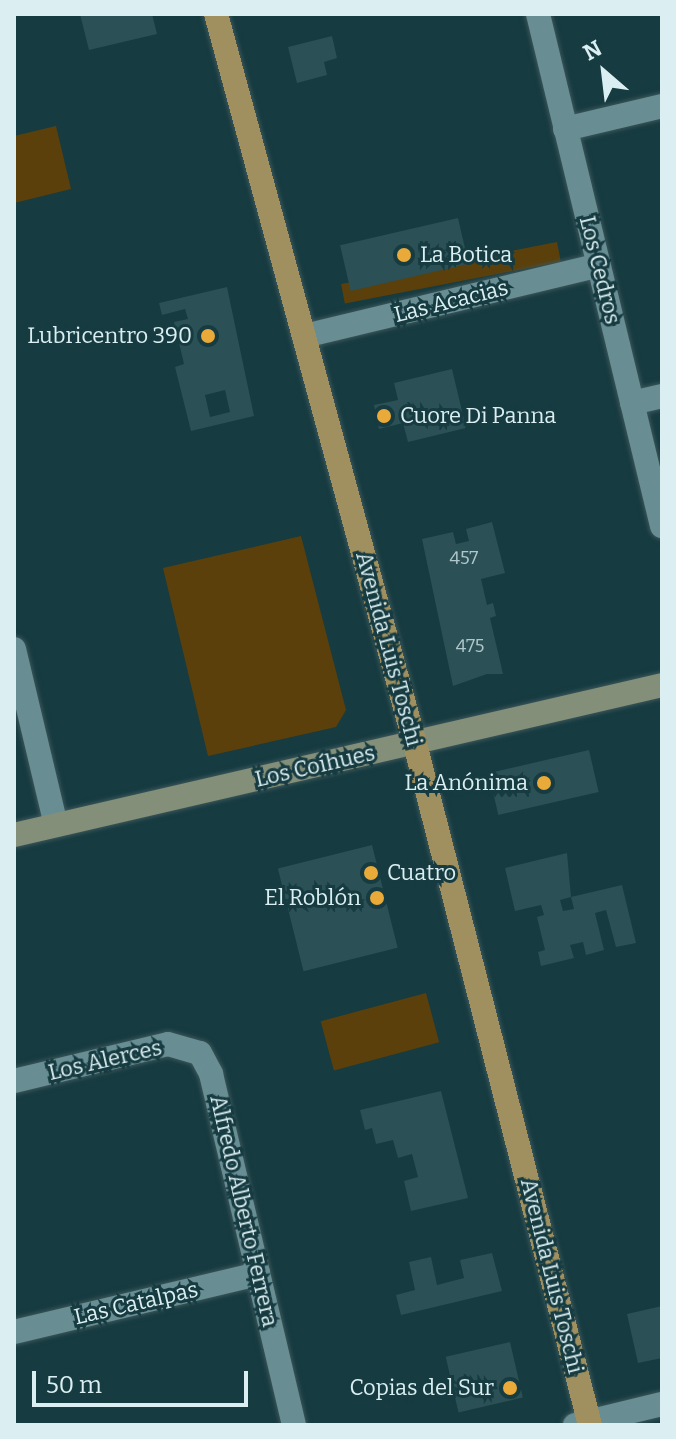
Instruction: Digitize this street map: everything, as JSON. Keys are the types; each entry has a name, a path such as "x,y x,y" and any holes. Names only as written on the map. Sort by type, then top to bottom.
{"main road":[{"name":"Avenida Luis Toschi","path":"216,14 415,744 588,1424"}],"street":[{"name":"Los Cedros","path":"538,14 662,526"},
{"path":"565,129 662,106"},
{"name":"Las Acacias","path":"304,336 599,265"},
{"path":"632,403 662,396"},
{"path":"14,649 56,825"},
{"name":"Los Coíhues","path":"14,835 662,685"},
{"name":"Los Alerces","path":"14,1081 168,1044 195,1049"},
{"name":"Alfredo Alberto Ferrera","path":"195,1049 211,1074 294,1425"},
{"name":"Las Catalpas","path":"14,1332 258,1274"},
{"path":"588,1424 662,1404"}],"shaded area":[{"path":"56,126 71,189 14,203 14,136"},
{"path":"557,242 561,262 345,304 341,284"},
{"path":"301,536 346,710 336,727 208,756 163,568"},
{"path":"426,993 439,1042 334,1070 321,1021"}],"building":[{"path":"80,14 152,14 157,34 89,50"},
{"path":"332,36 337,58 324,62 327,75 297,83 288,47"},
{"name":"La Botica","path":"458,218 469,264 351,291 340,245"},
{"path":"227,287 254,416 191,431 175,367 184,364 174,322 188,319 185,309 162,315 159,303","holes":["225,390 230,412 210,417 205,395"]},
{"path":"452,369 466,428 408,442 403,423 379,429 374,405 398,400 394,383"},
{"path":"492,522 505,573 481,579 487,605 493,603 496,616 490,618 503,674 487,674 453,686 422,539 453,532 456,544 469,541 466,529"},
{"name":"La Anónima","path":"589,750 599,792 498,815 489,773"},
{"path":"372,845 398,948 304,971 278,868"},
{"path":"567,853 571,897 622,885 636,943 616,947 606,910 595,913 604,950 586,955 583,942 570,945 574,958 541,966 538,952 545,950 537,917 544,915 541,905 515,911 505,868","holes":["571,897 574,909 563,911 560,900"]},
{"path":"441,1091 468,1198 411,1211 404,1181 418,1177 412,1154 398,1158 393,1140 376,1144 372,1128 365,1130 360,1110"},
{"path":"492,1253 502,1291 401,1315 396,1295 415,1290 409,1262 431,1257 437,1285 464,1278 460,1260"},
{"path":"662,1306 662,1358 638,1363 627,1314"},
{"path":"510,1342 523,1398 459,1412 446,1357"}],"place":[{"name":"La Botica","path":"404,255"},
{"name":"Lubricentro 390","path":"208,336"},
{"name":"Cuore Di Panna","path":"384,416"},
{"name":"La Anónima","path":"544,783"},
{"name":"Cuatro","path":"371,873"},
{"name":"El Roblón","path":"377,898"},
{"name":"Copias del Sur","path":"510,1388"}]}
